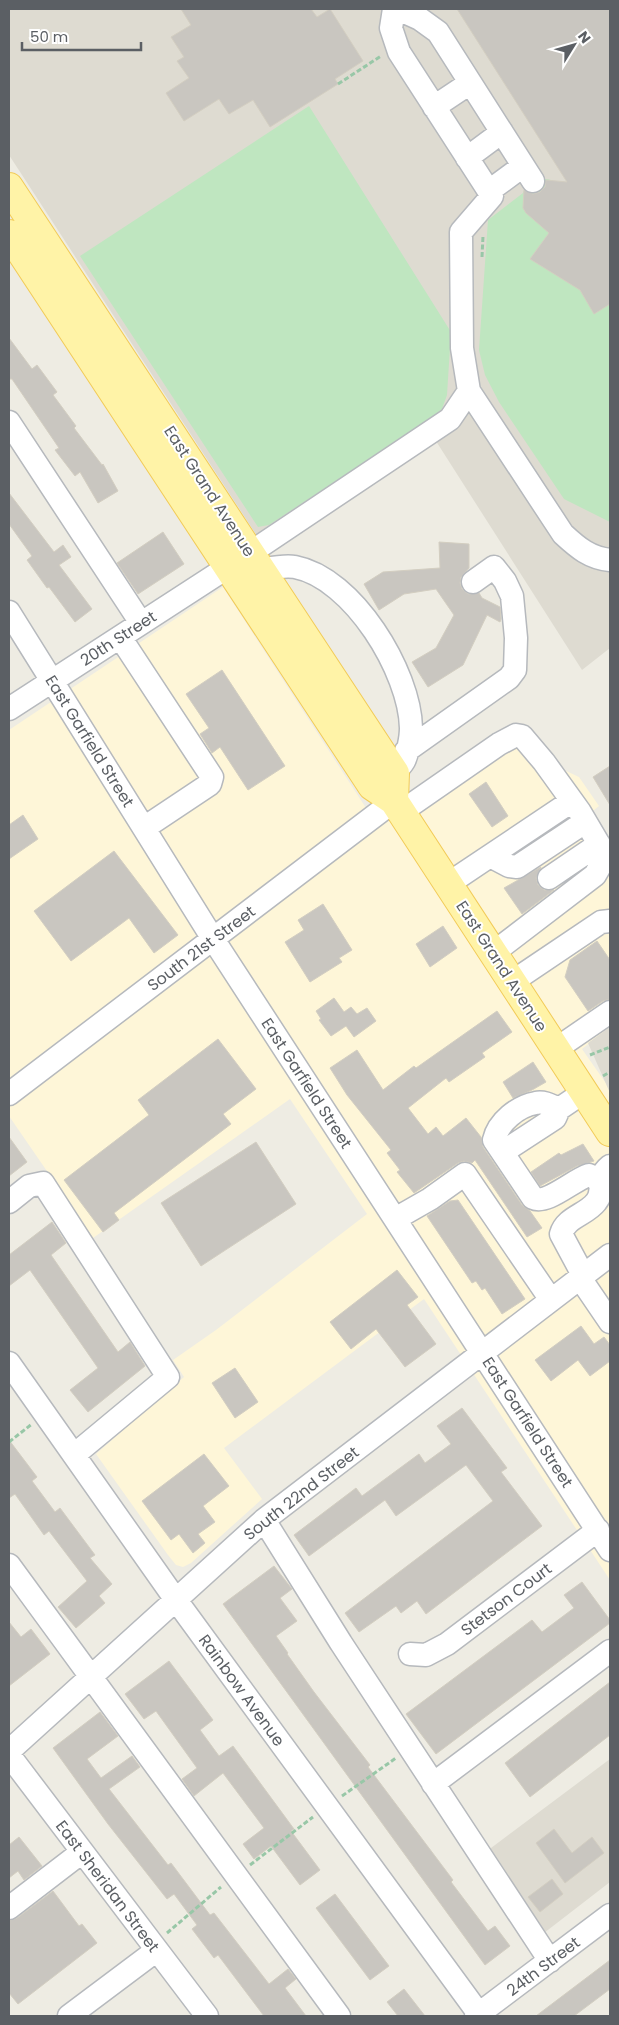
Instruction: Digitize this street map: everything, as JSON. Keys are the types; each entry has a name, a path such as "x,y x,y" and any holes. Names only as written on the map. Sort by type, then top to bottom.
{"main road":[{"name":"East Grand Avenue","path":"9,187 246,563 372,786 397,806 556,1049 594,1084 610,1132"},
{"name":"East Grand Avenue","path":"9,234 246,563 400,762"},
{"path":"397,806 400,762"}],"street":[{"path":"487,198 468,158 399,52 391,28 396,9 420,18 438,32 528,173 487,198 461,232 462,348 469,391 563,534 579,549 598,559 610,560"},
{"path":"434,107 470,83"},
{"path":"468,158 502,132"},
{"name":"20th Street","path":"9,709 140,624 246,563 450,419 469,391"},
{"path":"9,422 140,624"},
{"path":"246,563 295,567 318,576 342,594 361,612 389,654 404,685 411,728 400,762"},
{"path":"400,762 509,678 514,670 516,638 512,596 505,581 494,567 473,582"},
{"name":"East Garfield Street","path":"9,612 213,939 610,1550"},
{"path":"120,637 212,777 210,784 144,828"},
{"name":"South 21st Street","path":"9,1094 213,939 397,806 516,735 522,736 544,762 572,801 599,844"},
{"path":"448,884 572,801"},
{"path":"490,856 509,866 517,867 585,822"},
{"path":"493,953 595,875 603,861 603,851 599,844 548,878"},
{"path":"512,982 602,922 610,921"},
{"path":"556,1049 610,1012"},
{"path":"509,1148 555,1118 559,1109 594,1084"},
{"path":"559,1109 537,1103 522,1108 502,1122 496,1130 494,1140 533,1198 538,1201 546,1199 579,1178 589,1174 596,1178 605,1175"},
{"path":"395,1219 430,1199 465,1174 551,1300"},
{"path":"605,1175 597,1202 564,1226 562,1234 582,1276 602,1292 610,1322"},
{"path":"9,1202 29,1186 43,1184 168,1377 74,1455"},
{"name":"South 22nd Street","path":"9,1751 264,1520 610,1255"},
{"name":"Rainbow Avenue","path":"9,1363 176,1600 478,2015"},
{"path":"264,1520 433,1784 550,1961"},
{"name":"Stetson Court","path":"410,1654 426,1655 447,1644 598,1530"},
{"path":"9,1565 339,2016"},
{"path":"433,1784 610,1650"},
{"name":"East Sheridan Street","path":"9,1755 207,2016"},
{"path":"9,1908 82,1852"},
{"name":"24th Street","path":"478,2015 610,1915"},
{"path":"69,2016 155,1947"}],"path":[{"path":"338,84 384,54"},
{"path":"482,263 487,198"},
{"path":"590,1055 610,1047"},
{"path":"594,1084 610,1071"},
{"path":"9,1442 45,1414"},
{"path":"155,1947 236,1875 410,1748"}],"shaded area":[{"path":"9,9 610,9 610,648 582,670 427,427 257,536 9,155"},
{"path":"223,587 377,825 496,757 532,742 547,762 579,777 599,806 588,815 610,848 610,1027 582,1049 610,1089 610,1580 424,1299 224,1448 262,1499 191,1563 183,1567 176,1565 168,1555 96,1454 184,1377 173,1360 216,1330 367,1214 290,1099 93,1238 9,1116 9,730"},
{"path":"610,1027 610,1093 588,1043"},
{"path":"610,1759 610,1882 544,1933 487,1851"}],"green space":[{"path":"309,106 451,332 447,395 442,409 429,420 269,525 258,527 80,256"},
{"path":"610,176 610,522 564,499 499,402 485,375 479,350 488,220 523,193 527,185 535,180 549,179 553,181 579,202"}],"building":[{"path":"181,9 311,9 317,17 330,9 363,61 335,79 338,84 270,127 253,100 229,114 219,99 184,121 166,93 189,78 177,61 184,57 171,37 191,25"},
{"path":"457,9 610,9 610,304 594,314 580,290 530,259 549,233 526,213 523,208 524,190 533,194 540,192 545,187 546,180 567,182"},
{"path":"9,338 32,369 37,365 57,392 53,395 76,426 74,428 103,464 118,491 98,503 80,472 75,476 55,450 59,448 12,379 9,379"},
{"path":"9,493 54,552 63,545 71,557 59,565 92,609 75,622 27,560 32,556 9,524"},
{"path":"163,532 184,564 138,594 117,563"},
{"path":"439,542 469,544 469,568 461,577 462,589 468,594 479,593 482,598 500,607 501,619 500,622 487,615 463,665 428,687 412,662 436,648 454,615 436,589 404,594 379,610 364,584 383,572 440,568"},
{"path":"222,670 285,766 248,790 220,747 212,753 200,734 209,728 186,694"},
{"path":"610,766 610,805 593,777"},
{"path":"486,782 508,816 492,827 469,794"},
{"path":"23,815 38,839 9,859 9,825"},
{"path":"114,851 178,935 154,953 129,918 71,961 34,911"},
{"path":"541,867 536,878 538,885 544,890 554,890 522,914 504,888"},
{"path":"323,904 352,950 339,958 342,962 310,982 285,942 304,930 298,920"},
{"path":"443,926 457,948 430,967 416,944"},
{"path":"597,941 610,960 610,999 603,1001 588,1011 565,977 570,960"},
{"path":"334,998 344,1012 351,1007 357,1014 367,1008 376,1021 354,1037 346,1026 331,1036 319,1020 321,1019 316,1011"},
{"path":"497,1011 512,1032 482,1053 485,1057 449,1082 446,1078 408,1108 428,1134 436,1127 443,1136 466,1118 481,1137 483,1147 522,1205 530,1211 542,1228 527,1237 475,1160 472,1163 464,1161 458,1163 414,1193 397,1172 400,1170 387,1153 391,1150 347,1095 330,1068 357,1050 383,1090 414,1066 416,1068"},
{"path":"218,1039 256,1089 223,1114 231,1124 114,1213 119,1220 103,1232 64,1180 149,1115 138,1100"},
{"path":"533,1062 546,1082 513,1098 503,1082"},
{"path":"9,1137 27,1162 9,1176"},
{"path":"256,1142 296,1204 201,1266 161,1203"},
{"path":"583,1144 594,1161 577,1166 540,1186 531,1172 559,1153 561,1155"},
{"path":"458,1200 525,1299 502,1314 485,1288 482,1290 476,1281 472,1283 427,1216 450,1201"},
{"path":"52,1222 66,1243 51,1255 118,1352 130,1342 145,1366 88,1412 70,1390 98,1368 30,1270 9,1286 9,1255"},
{"path":"397,1270 418,1297 407,1305 436,1344 405,1367 376,1329 351,1349 330,1322"},
{"path":"581,1326 594,1344 604,1337 610,1345 610,1361 590,1376 578,1360 551,1381 535,1360"},
{"path":"235,1368 258,1402 235,1418 212,1383"},
{"path":"462,1408 507,1468 501,1472 542,1526 426,1614 417,1601 401,1613 396,1606 359,1632 345,1613 493,1501 466,1465 396,1516 385,1500 309,1556 294,1535 356,1488 362,1496 419,1454 425,1463 451,1444 437,1426"},
{"path":"9,1440 37,1477 32,1481 55,1512 60,1508 95,1555 90,1558 112,1584 99,1596 105,1603 76,1628 58,1607 87,1581 49,1531 44,1535 15,1494 9,1498"},
{"path":"204,1454 229,1486 203,1506 215,1522 198,1534 205,1543 193,1553 179,1534 171,1540 142,1501"},
{"path":"274,1566 292,1589 280,1598 297,1621 276,1636 287,1654 370,1765 368,1767 453,1880 451,1882 488,1931 495,1926 510,1946 485,1965 223,1604"},
{"path":"582,1582 610,1620 610,1623 436,1754 406,1714 532,1620 542,1632 574,1608 564,1595"},
{"path":"9,1622 21,1637 31,1629 50,1654 9,1686"},
{"path":"169,1661 213,1720 200,1730 219,1756 233,1746 294,1829 291,1831 320,1870 300,1885 271,1846 254,1859 243,1844 264,1828 223,1773 194,1796 182,1779 197,1768 156,1711 144,1719 125,1694"},
{"path":"610,1682 610,1735 530,1797 505,1763"},
{"path":"100,1712 118,1736 87,1759 101,1778 132,1756 140,1767 109,1789 168,1865 171,1863 210,1915 214,1913 269,1984 288,1969 296,1979 285,1988 306,2016 264,2016 218,1955 214,1958 192,1929 197,1925 174,1894 167,1899 108,1824 53,1748"},
{"path":"554,1829 572,1853 592,1837 604,1853 565,1883 536,1843"},
{"path":"19,1837 42,1866 24,1880 18,1871 9,1878 9,1845"},
{"path":"552,1879 563,1894 540,1912 528,1897"},
{"path":"53,1891 79,1926 82,1924 97,1943 18,2004 9,1993 9,1921 17,1918"},
{"path":"335,1894 389,1966 370,1980 316,1908"},
{"path":"610,1960 610,1989 574,2016 536,2016"},
{"path":"404,1989 425,2016 398,2016 387,2002"}]}
